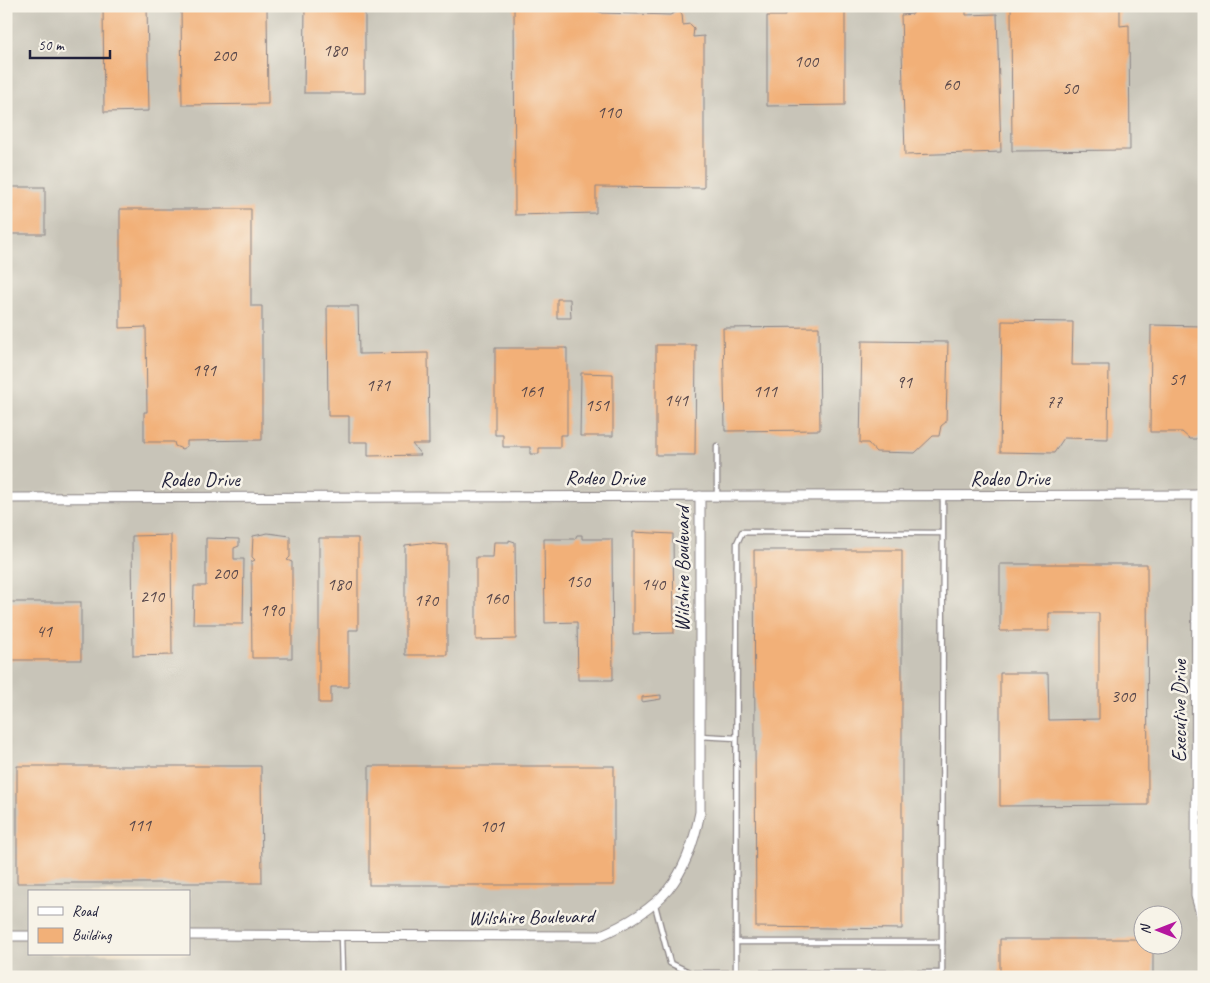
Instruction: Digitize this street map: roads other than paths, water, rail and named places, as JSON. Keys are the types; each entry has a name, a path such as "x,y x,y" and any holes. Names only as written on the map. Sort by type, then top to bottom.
{"street":[{"name":"Rodeo Drive","path":"6,498 1200,494"},
{"name":"Executive Drive","path":"1200,494 1200,818 1196,896 1204,925"},
{"name":"Wilshire Boulevard","path":"190,935 599,936 630,923 655,905 676,881 694,844 700,812 700,496"},
{"path":"6,936 28,936"}],"lane":[{"path":"717,446 717,496"},
{"path":"655,905 670,963 691,973 942,973 943,495"},
{"path":"736,973 737,543 742,532 942,533"},
{"path":"700,736 736,738"},
{"path":"341,936 342,973"},
{"path":"736,942 942,942"}]}
